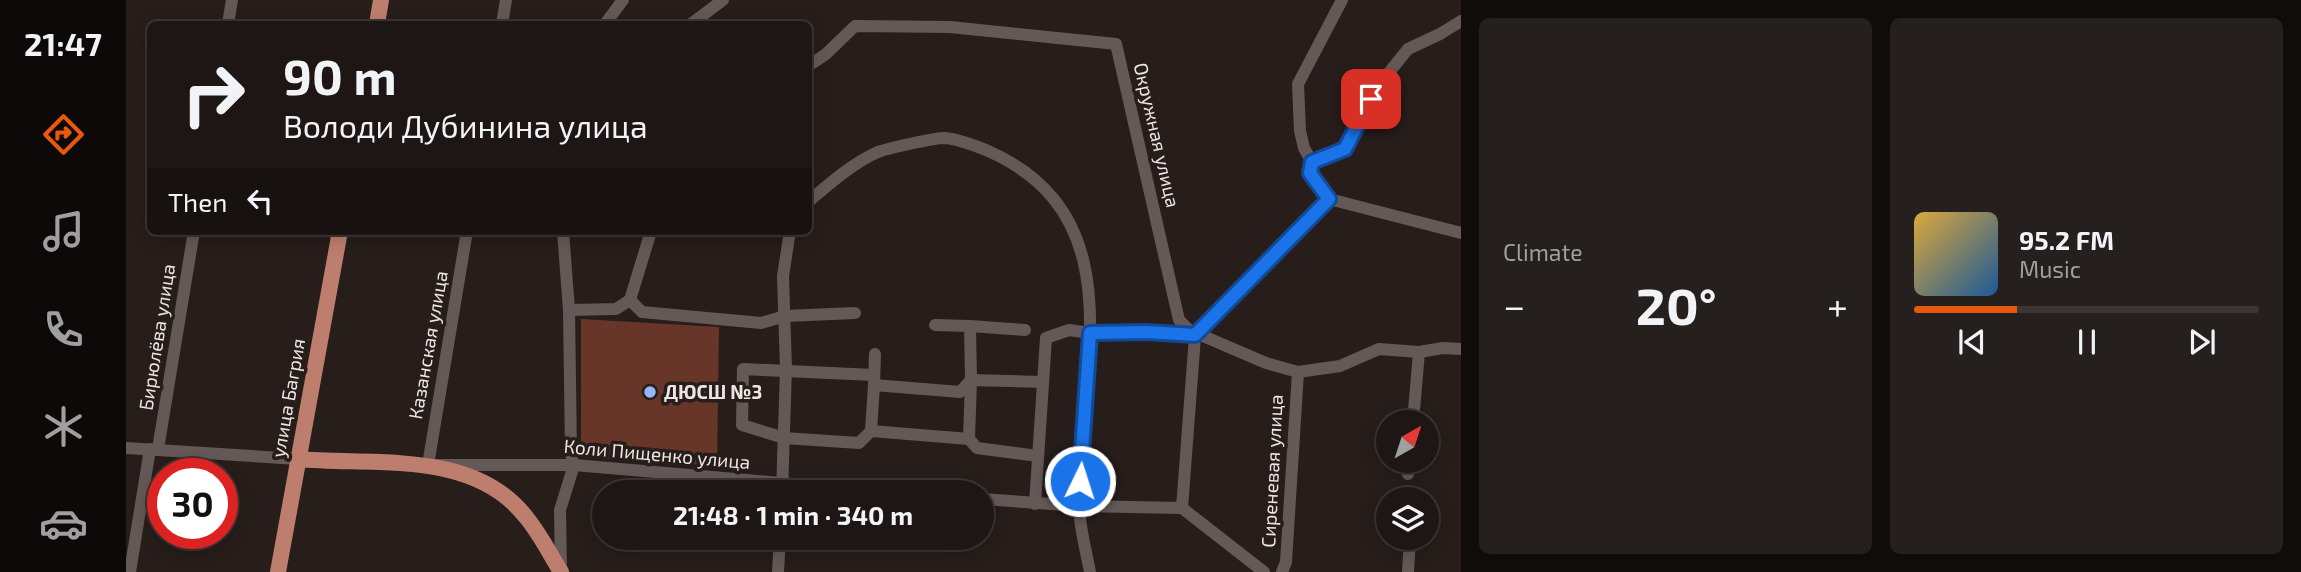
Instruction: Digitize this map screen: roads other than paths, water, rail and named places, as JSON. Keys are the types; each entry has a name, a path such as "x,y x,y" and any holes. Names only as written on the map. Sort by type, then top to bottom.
{"main road":[{"path":"378,21 381,0"},
{"name":"улица Багрия","path":"278,572 339,235"},
{"path":"298,459 428,465 479,480 500,491 526,516 561,572"}],"street":[{"path":"228,21 232,0"},
{"path":"502,21 506,0"},
{"path":"607,21 623,0"},
{"path":"695,21 723,0"},
{"path":"1342,0 1298,84 1300,131 1304,148 1312,162 1310,173 1329,199 1461,233"},
{"path":"1312,162 1345,149 1378,86 1408,49 1461,21"},
{"name":"Окружная улица","path":"812,63 826,54 855,26 950,27 1116,44 1179,320 1195,335"},
{"path":"812,199 877,152 944,138 968,143 1013,162 1051,193 1078,237 1087,277 1090,333 1079,506 1090,572"},
{"path":"1182,508 1195,335 1329,199"},
{"name":"Бирюлёва улица","path":"130,572 193,235"},
{"name":"Казанская улица","path":"428,465 466,235"},
{"path":"561,572 560,509 574,465 571,454 569,310 563,235"},
{"path":"569,310 616,309 629,300 650,235"},
{"path":"782,480 786,369 782,276 789,235"},
{"path":"629,300 642,312 761,323 785,316 855,313"},
{"path":"936,325 1025,330"},
{"path":"970,326 969,439 977,448 1038,456"},
{"path":"1035,503 1046,338 1069,330 1090,333 1195,335 1265,363 1298,372 1340,366 1379,349 1401,348 1419,352 1443,348 1461,349"},
{"path":"1414,410 1419,352"},
{"path":"876,354 874,380 871,431 859,443 784,438 742,425 743,369 786,369 874,380 960,392 971,380 1043,382"},
{"name":"Сиреневая улица","path":"1282,572 1286,562 1298,372"},
{"path":"871,431 969,439"},
{"path":"126,448 298,459"},
{"name":"Коли Пищенко улица","path":"428,465 574,465 710,480"},
{"path":"994,500 1079,506 1182,508 1264,572"},
{"path":"778,572 779,550"},
{"path":"1408,572 1409,550"}],"place":[{"name":"ДЮСШ №3","path":"650,392"}]}
